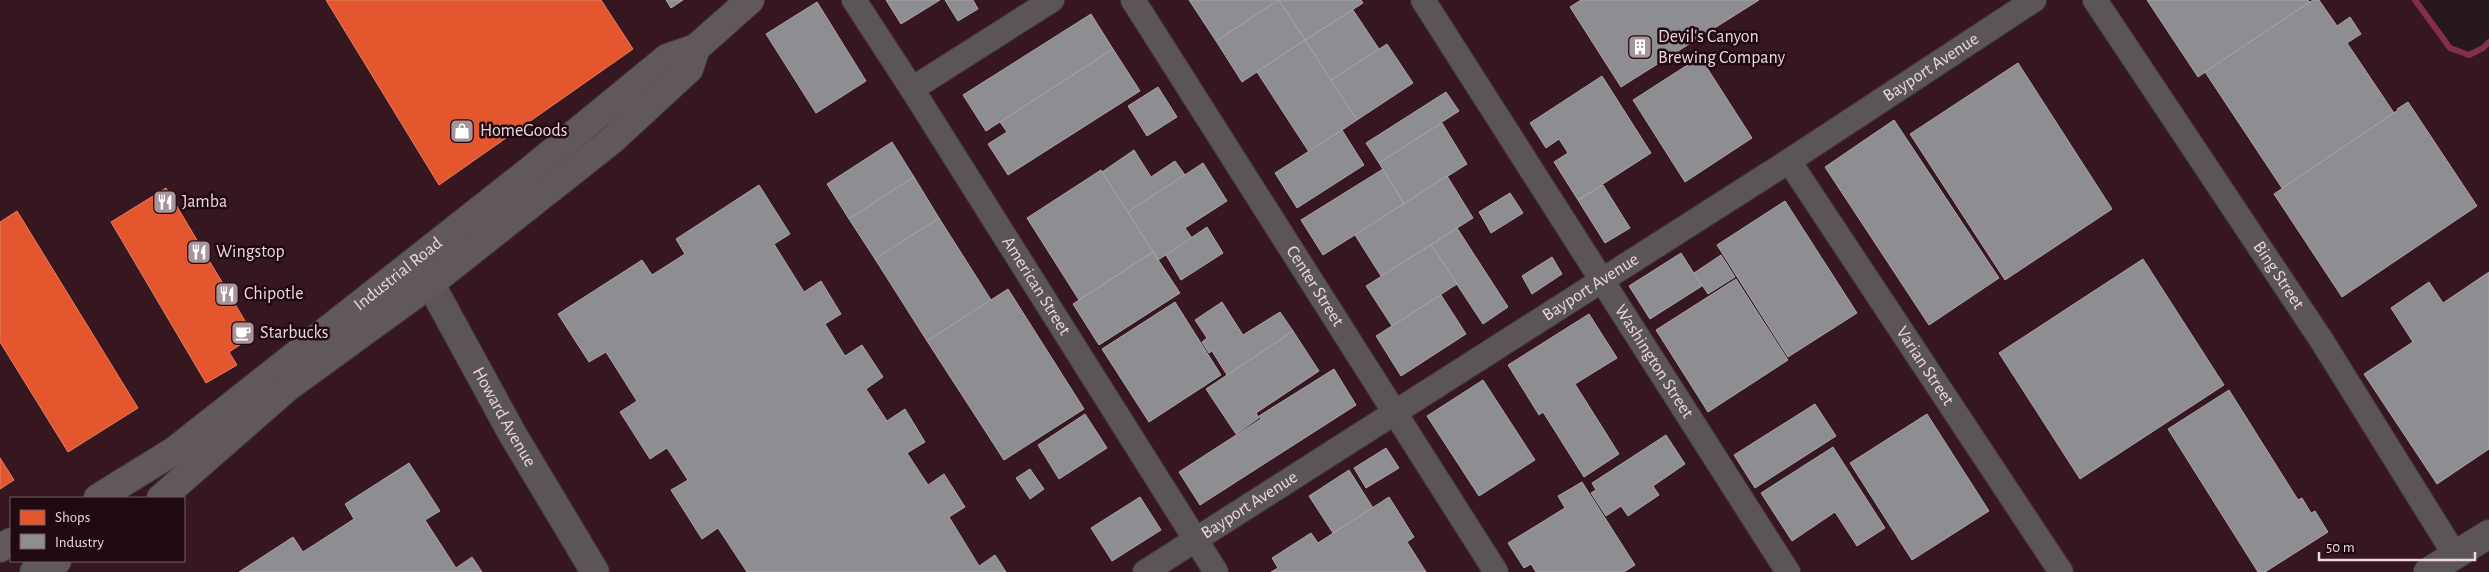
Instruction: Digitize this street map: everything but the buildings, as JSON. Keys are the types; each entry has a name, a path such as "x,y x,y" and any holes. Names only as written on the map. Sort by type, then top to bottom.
{"main road":[{"name":"Industrial Road","path":"100,497 174,451 528,172 668,58 696,48 750,0"},
{"name":"Industrial Road","path":"162,497 288,387 431,282 612,140 689,70 696,48"},
{"path":"34,572 55,562"}],"street":[{"name":"American Street","path":"854,0 1216,572"},
{"path":"912,89 1052,0"},
{"name":"Center Street","path":"1133,0 1392,412 1496,572"},
{"name":"Washington Street","path":"1423,0 1788,572"},
{"name":"Bayport Avenue","path":"1145,572 1196,541 1392,412 1789,161 2034,0"},
{"name":"Bing Street","path":"2095,0 2322,341 2455,555"},
{"name":"Varian Street","path":"1789,161 2061,572"},
{"name":"Howard Avenue","path":"417,259 513,435 595,572"},
{"path":"2428,572 2489,534"}],"shaded area":[{"path":"0,0 2415,0 2450,48 2469,55 2483,48 2489,42 2489,572 0,572"}],"waterway":[{"path":"2415,0 2450,48 2469,55 2483,48 2489,42"}],"place":[{"name":"Devil's Canyon Brewing Company","path":"1640,47"},
{"name":"HomeGoods","path":"462,131"},
{"name":"Jamba","path":"165,202"},
{"name":"Wingstop","path":"199,252"},
{"name":"Chipotle","path":"227,294"},
{"name":"Starbucks","path":"243,333"}]}
